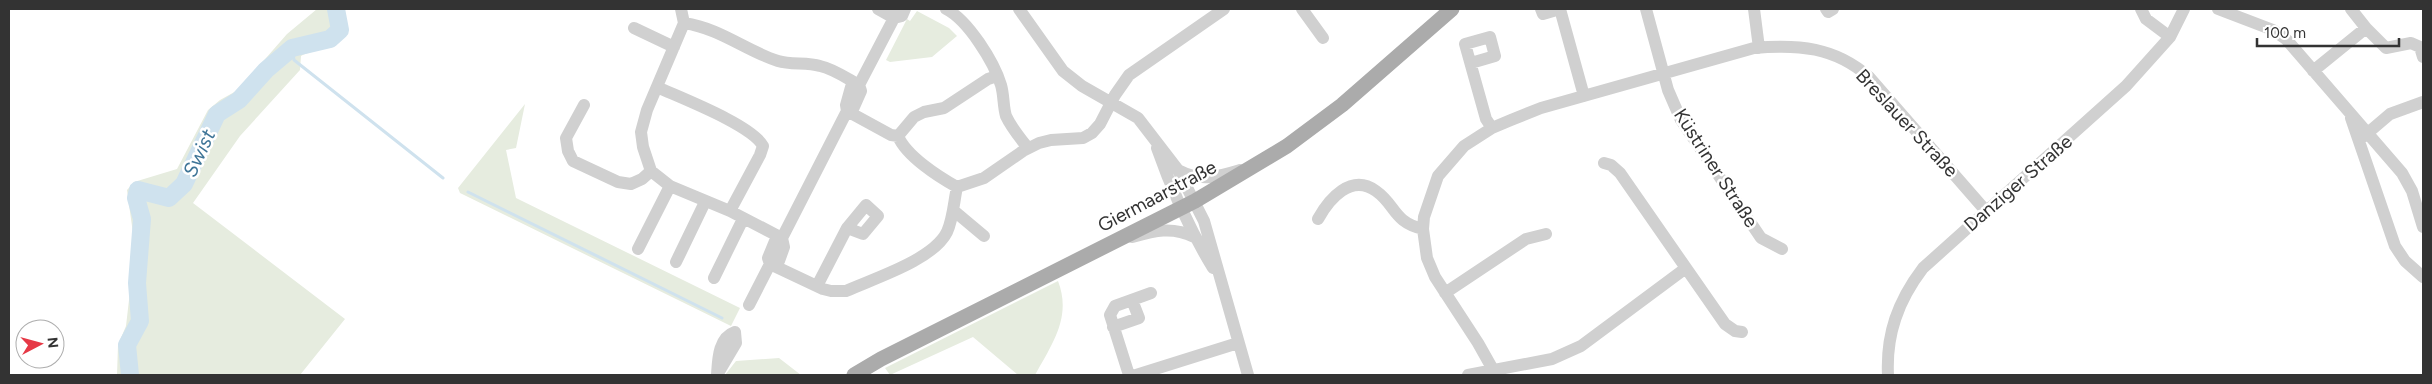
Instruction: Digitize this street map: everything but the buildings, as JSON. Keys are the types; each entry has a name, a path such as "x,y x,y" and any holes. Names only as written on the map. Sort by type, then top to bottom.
{"main road":[{"name":"Giermaarstraße","path":"854,375 1195,201 1287,146 1342,105 1452,9"}],"street":[{"path":"681,9 684,23 647,110 642,132 643,147 651,171 670,186 743,218 782,238"},
{"path":"878,9 902,16 905,9"},
{"path":"946,9 953,12 968,27 997,76 1002,86 1007,118 1028,148"},
{"path":"1019,9 1063,71 1082,86 1138,118 1178,170 1204,221 1219,279 1248,375"},
{"path":"898,136 902,146 910,153 945,180 958,187 984,178 1028,148 1051,140 1083,138 1092,133 1100,124 1129,75 1224,9"},
{"path":"1302,9 1322,38"},
{"path":"1541,9 1543,14 1560,9 1584,96"},
{"name":"Küstriner Straße","path":"1646,9 1673,103 1686,127 1761,238 1782,249"},
{"path":"1754,9 1759,48"},
{"path":"1826,9 1828,12 1833,9"},
{"path":"2141,9 2146,19 2170,37"},
{"name":"Danziger Straße","path":"1888,375 1887,354 1897,310 1908,288 1922,268 2126,86 2170,37 2184,9"},
{"path":"2218,9 2273,30 2286,39 2351,116 2363,136 2395,246 2405,261 2423,277"},
{"path":"2351,9 2379,43 2386,48 2411,43 2420,48 2423,57"},
{"path":"858,85 893,13"},
{"path":"684,23 703,26 718,32 778,61 819,65 831,69 858,85 861,91 854,109 847,111 782,238 784,248 779,261 770,264 749,305"},
{"path":"634,28 674,47"},
{"path":"2313,71 2366,28"},
{"name":"Breslauer Straße","path":"1495,373 1445,293 1429,263 1423,229 1427,204 1438,176 1464,146 1492,128 1540,108 1759,48 1784,45 1811,47 1833,54 1858,68 1986,211"},
{"path":"1471,63 1486,120 1492,128"},
{"path":"898,136 914,117 924,112 944,108 988,79 997,76"},
{"path":"657,87 726,119 759,138 763,146 760,155 730,212"},
{"path":"2363,136 2390,114 2423,102"},
{"path":"584,105 566,138 568,151 573,161 618,182 631,184 642,179 651,171"},
{"path":"847,111 891,135 898,136"},
{"path":"2363,136 2402,173 2412,191 2423,227"},
{"path":"1155,141 1171,188 1194,237 1219,279"},
{"path":"1604,163 1612,165 1620,173 1725,324 1735,331 1742,332"},
{"path":"1178,170 1188,176 1213,178 1251,167"},
{"path":"1318,219 1333,197 1351,185 1362,185 1376,191 1403,222 1423,229"},
{"path":"638,249 670,186"},
{"path":"770,264 831,292 846,291 927,254 940,244 948,230 958,187"},
{"path":"676,262 706,202"},
{"path":"952,210 984,236"},
{"path":"714,278 743,218"},
{"path":"817,286 847,228"},
{"path":"1118,240 1167,229 1185,232 1194,237"},
{"path":"1445,293 1526,239 1546,234"},
{"path":"1468,375 1495,373 1552,359 1581,346 1686,268"},
{"path":"1129,375 1110,315 1115,306 1151,293"},
{"path":"1113,327 1138,318 1132,300"},
{"path":"1136,375 1164,371 1238,342"}],"shaded area":[{"path":"317,9 343,9 345,29 343,36 333,45 301,56 300,70 240,136 193,203 345,319 300,375 117,375 118,345 126,326 135,248 127,190 134,182 177,169 208,110 220,100 238,90 287,34"},
{"path":"917,11 949,28 957,36 932,57 890,62 886,60 907,19 910,21"},
{"path":"525,104 516,148 506,150 516,198 740,308 731,326 460,193 458,188"},
{"path":"1058,281 1062,294 1063,307 1061,318 1053,341 1035,375 1018,375 973,337 890,375 885,368"},
{"path":"779,358 801,375 725,375 736,361"}],"waterway":[{"name":"Swist","path":"130,375 127,345 140,321 137,283 142,219 136,198 138,190 169,198 184,184 217,114 239,100 266,70 292,48 330,39 340,30 336,9"},
{"path":"292,48 294,60 443,178"},
{"path":"468,192 722,318"}]}
